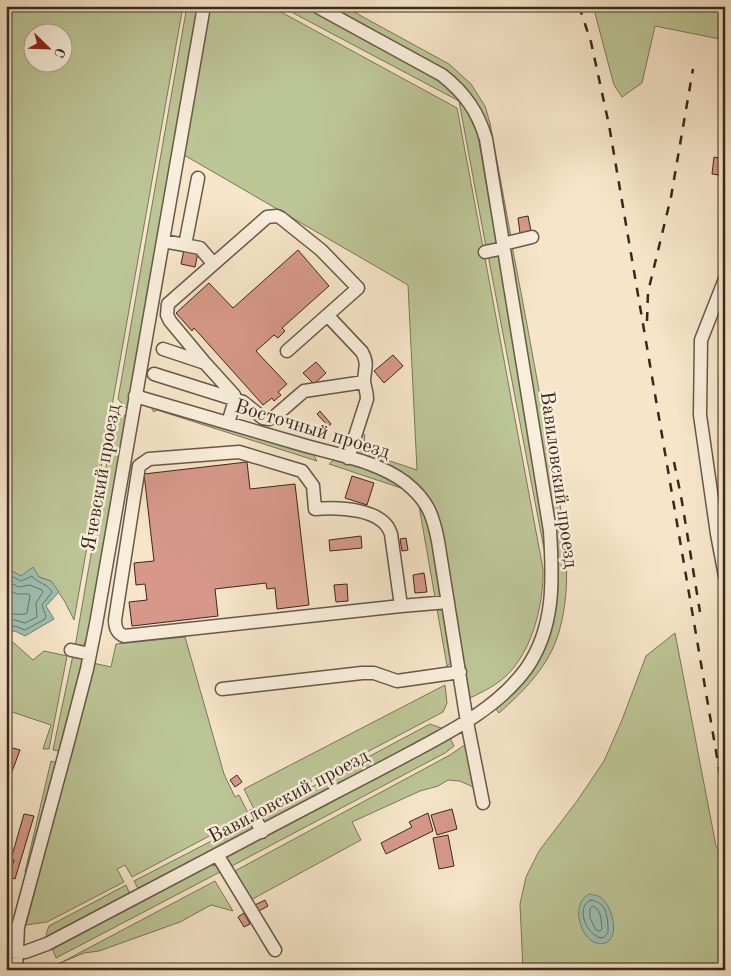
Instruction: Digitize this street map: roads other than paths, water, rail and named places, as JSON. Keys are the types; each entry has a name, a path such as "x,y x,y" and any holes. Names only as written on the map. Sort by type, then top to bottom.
{"street":[{"name":"Ячевский проезд","path":"16,970 11,952 90,654 204,6"},
{"name":"Вавиловский проезд","path":"11,952 25,952 47,944 218,856 467,722 508,689 526,669 546,629 553,586 550,531 486,139 475,110 456,86 442,75 316,6"},
{"path":"185,245 198,178"},
{"path":"228,423 236,400 234,395 170,321 166,315 166,309 171,300 267,217 277,216 281,218 321,250 358,288 287,351"},
{"path":"485,252 532,237"},
{"path":"163,241 200,248 213,263"},
{"path":"725,279 701,340 700,415 725,576"},
{"path":"328,316 362,352 367,368 364,382 367,399 348,458"},
{"path":"163,349 205,363"},
{"path":"154,374 236,400 248,405 263,418 269,419 274,417 304,391 364,382"},
{"name":"Восточный проезд","path":"135,396 348,458 389,472 406,484 427,504 434,522 438,541 482,803"},
{"path":"401,606 391,534 386,523 349,508 315,508 312,486 302,471 239,452 149,459 139,466 118,595 115,626 120,634 124,636 448,602"},
{"path":"101,592 118,595"},
{"path":"71,650 90,654"},
{"path":"222,689 362,673 374,673 397,681 460,672"},
{"path":"254,816 262,832"},
{"path":"218,856 275,950"}],"water":[{"path":"33,567 39,577 51,581 59,592 46,606 54,619 25,636 15,631 6,633 6,568 21,576"},
{"path":"589,894 600,897 611,913 614,928 613,935 605,943 597,943 591,940 581,926 579,908"}],"railway":[{"path":"579,6 591,42 609,125 725,804"},
{"path":"647,321 648,292 671,197 693,69"},
{"path":"674,462 700,612"}]}
